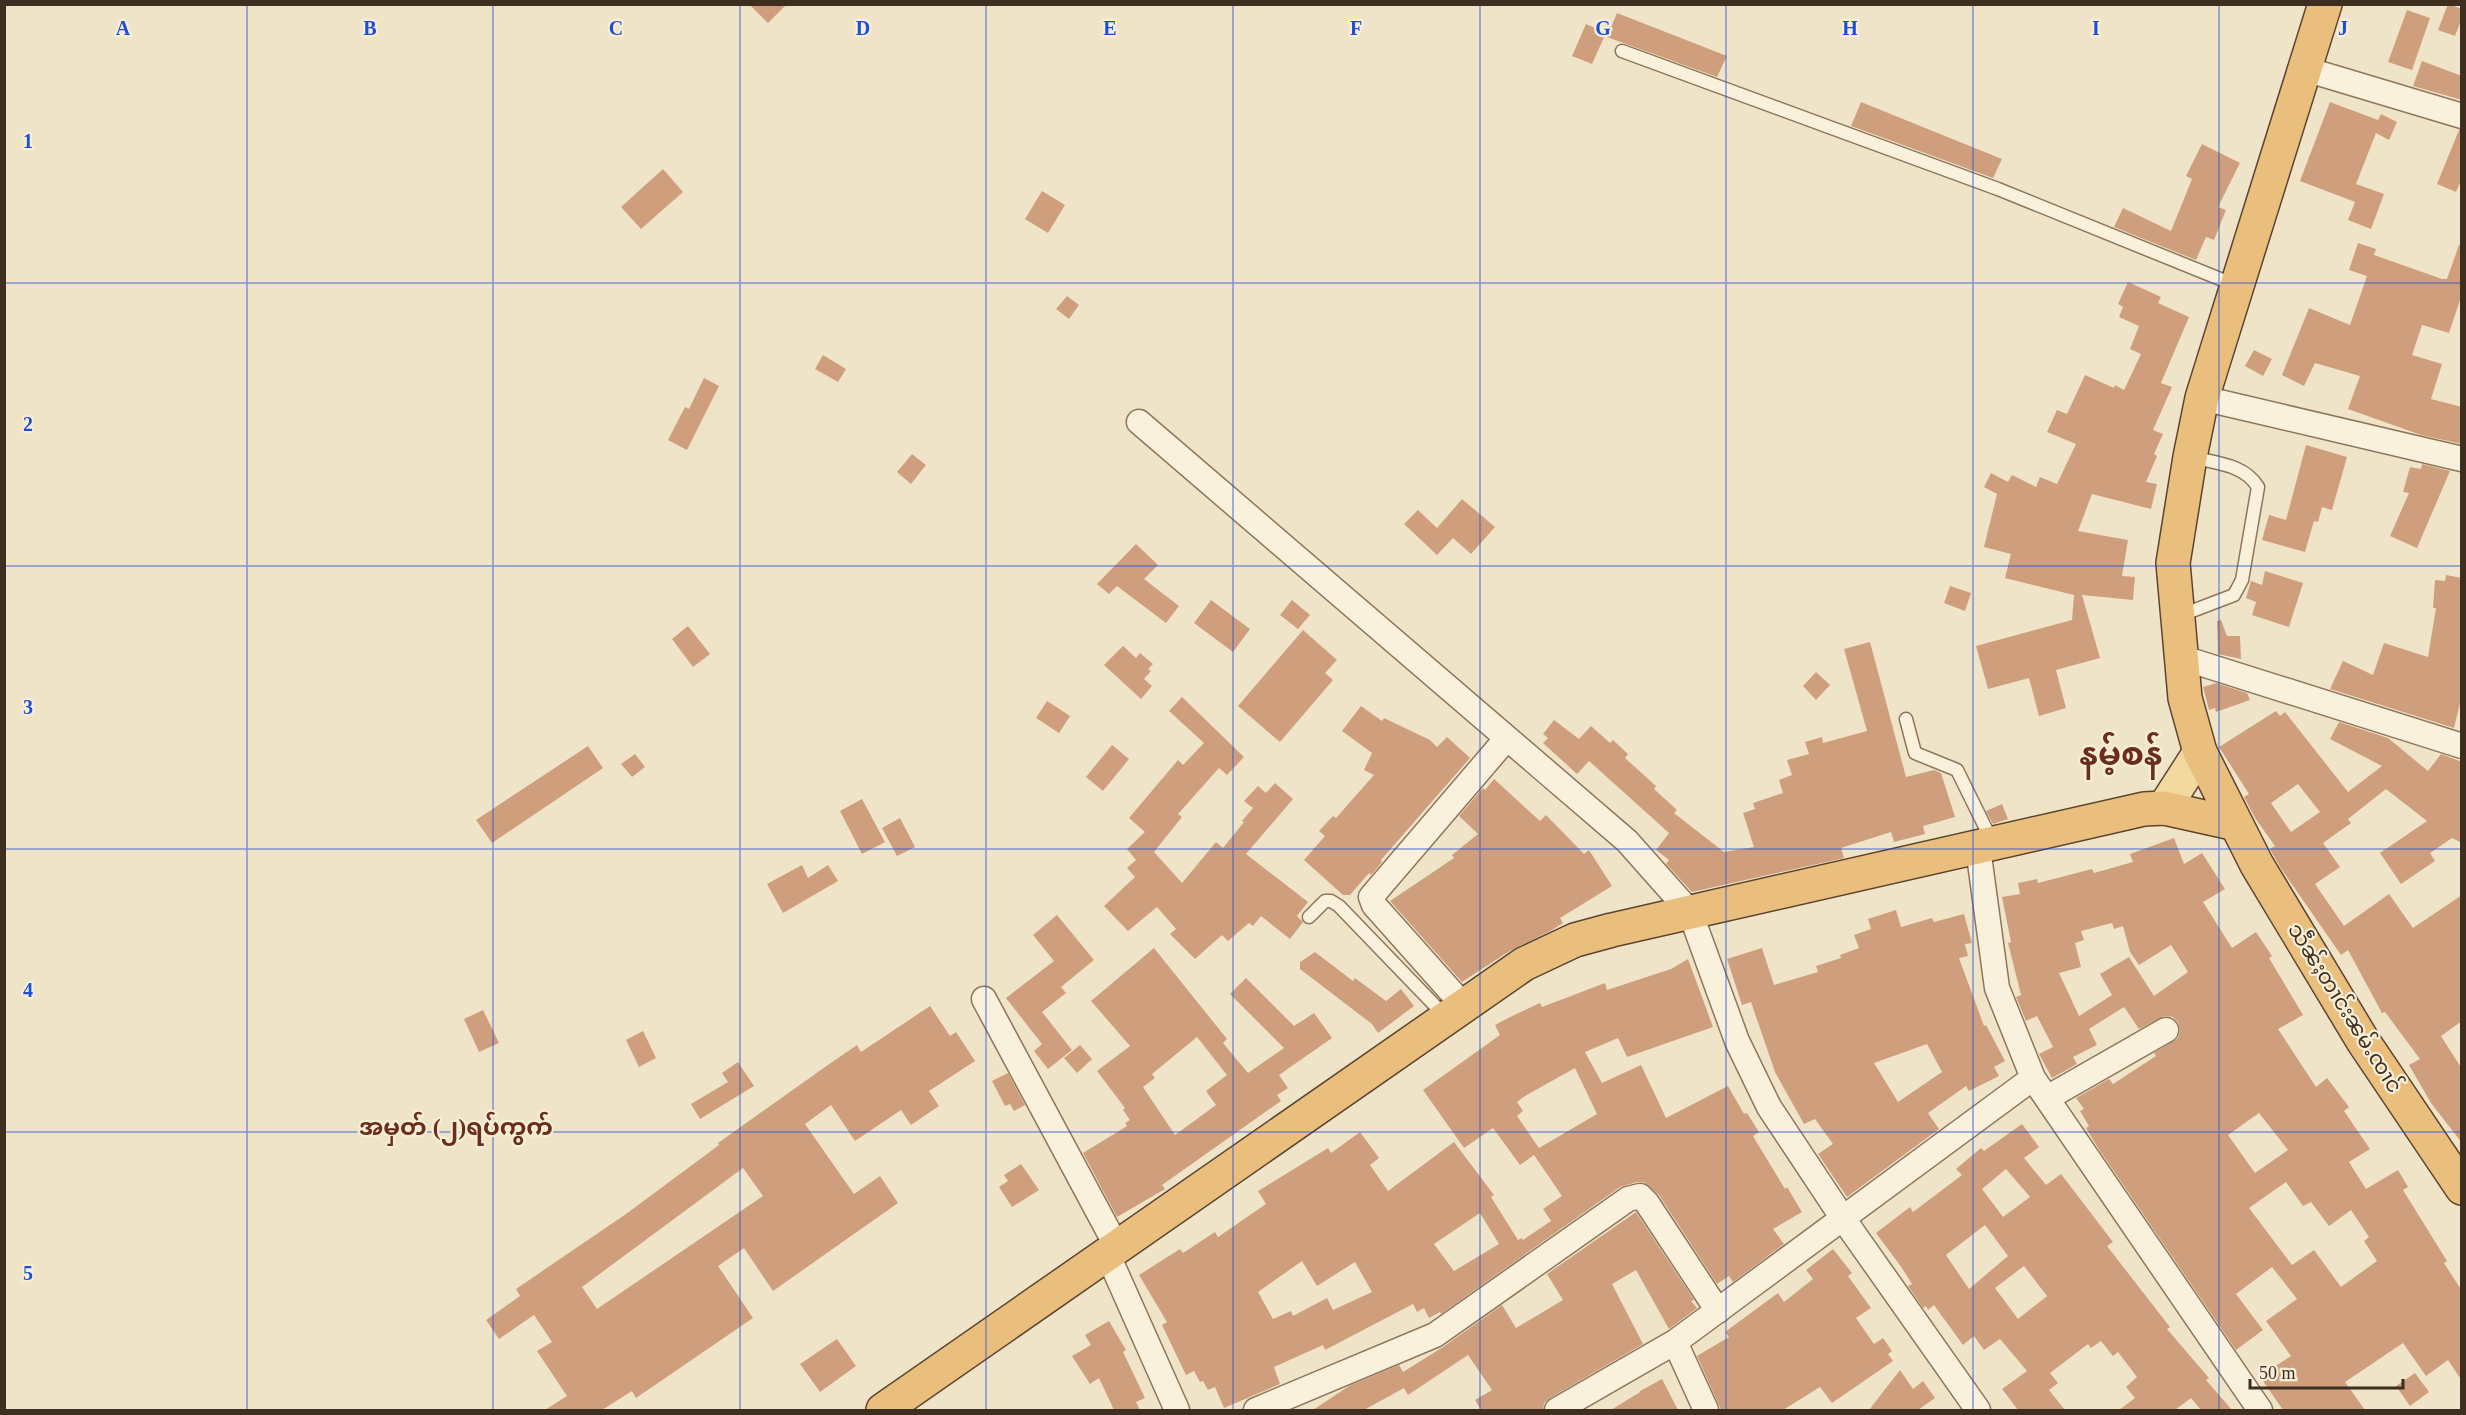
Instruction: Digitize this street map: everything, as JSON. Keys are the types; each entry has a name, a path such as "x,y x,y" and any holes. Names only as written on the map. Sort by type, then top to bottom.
{"highway":[{"name":"သဵၼ်ႈတၢင်းၼမ်ႉၸၢင်","path":"2325,4 2202,398 2173,564 2179,616 2180,657 2185,698 2200,752 2257,865 2363,1041 2462,1188"},
{"path":"883,1410 1454,1011 1524,964 1575,940 2144,809 2164,808 2236,824"}],"main road":[{"path":"2164,808 2200,752"}],"street":[{"path":"2305,69 2462,116"},
{"path":"2202,398 2462,459"},
{"path":"1139,422 1627,842 1690,912 1737,1041 1769,1107 1842,1218 1978,1410"},
{"path":"2180,657 2462,746"},
{"path":"1454,1011 1374,905 1371,897 1507,738"},
{"path":"1986,846 1997,988 2033,1078 2260,1410"},
{"path":"984,999 1112,1250 1177,1410"},
{"path":"2048,1098 2166,1030"},
{"path":"1561,1410 1675,1342 2033,1078"},
{"path":"1256,1410 1435,1335 1628,1199 1640,1196 1647,1203 1718,1311"},
{"path":"1675,1342 1706,1410"}],"lane":[{"path":"1622,51 1998,189 2237,286"},
{"path":"2179,616 2234,595 2242,580 2258,487 2251,476 2242,470 2190,457"},
{"path":"1906,719 1915,753 1957,770 1986,846"},
{"path":"1309,917 1325,901 1331,901 1339,906 1454,1011"}],"building":[{"path":"749,4 787,4 768,23"},
{"path":"2448,4 2462,9 2462,18 2455,36 2438,30"},
{"path":"2407,10 2430,18 2412,70 2388,62"},
{"path":"1617,13 1727,56 1717,77 1607,37"},
{"path":"1586,24 1606,33 1592,64 1572,56"},
{"path":"2422,61 2462,76 2462,100 2413,86"},
{"path":"1861,102 2002,159 1993,178 1851,126"},
{"path":"2330,102 2378,120 2381,114 2397,122 2389,140 2376,133 2356,184 2384,194 2371,229 2348,220 2355,202 2300,181"},
{"path":"2459,130 2462,130 2462,178 2456,192 2437,184"},
{"path":"2202,144 2240,163 2218,207 2226,210 2214,240 2206,237 2196,260 2114,227 2123,208 2171,231 2192,179 2186,176"},
{"path":"663,169 683,192 641,229 621,207"},
{"path":"1042,191 1065,205 1048,233 1025,219"},
{"path":"2358,243 2376,249 2374,255 2442,279 2447,279 2459,245 2462,245 2462,294 2449,333 2422,325 2412,355 2442,364 2431,399 2462,407 2462,444 2421,435 2348,409 2360,376 2315,363 2304,386 2282,375 2309,308 2350,325 2367,276 2349,270"},
{"path":"2128,282 2161,297 2158,303 2189,317 2161,383 2172,387 2153,430 2163,434 2154,454 2157,456 2146,482 2157,484 2151,509 2092,494 2078,531 2128,540 2122,576 2135,577 2133,600 2082,595 2100,658 2056,670 2066,708 2039,716 2029,678 1988,689 1976,646 2072,620 2074,595 2005,578 2011,554 1984,547 1997,494 1984,487 1991,473 2008,482 2012,475 2036,487 2040,477 2057,484 2076,444 2047,432 2057,410 2067,414 2085,375 2124,390 2141,354 2130,349 2139,326 2119,317 2123,307 2118,304"},
{"path":"1067,296 1079,305 1069,319 1056,309"},
{"path":"2254,350 2272,359 2263,376 2245,366"},
{"path":"823,355 846,369 838,382 815,369"},
{"path":"704,378 719,386 687,450 668,440 685,407 689,409"},
{"path":"2306,445 2347,457 2332,510 2322,507 2318,522 2314,521 2305,552 2262,540 2269,515 2286,520"},
{"path":"912,454 926,465 911,484 897,472"},
{"path":"2422,464 2450,471 2417,548 2390,536 2409,493 2403,492 2410,467 2421,469"},
{"path":"1462,499 1495,527 1471,554 1453,538 1437,555 1404,524 1418,510 1437,528"},
{"path":"1136,544 1158,565 1144,579 1179,606 1166,623 1117,586 1109,594 1097,584"},
{"path":"2265,571 2303,583 2289,627 2252,615 2256,602 2246,598 2251,581 2262,585"},
{"path":"2446,575 2462,578 2462,695 2454,728 2330,689 2343,661 2373,675 2384,643 2428,657 2436,608 2433,608 2435,580 2445,581"},
{"path":"1950,586 1971,593 1965,611 1944,603"},
{"path":"1211,600 1250,629 1233,652 1194,623"},
{"path":"1292,600 1310,615 1298,629 1280,615"},
{"path":"2221,620 2227,636 2240,636 2241,659 2218,654 2217,621"},
{"path":"688,626 710,654 693,667 672,639"},
{"path":"1303,630 1337,660 1325,673 1333,680 1280,742 1238,706"},
{"path":"1870,642 1906,777 1934,770 1941,773 1955,817 1923,826 1925,834 1894,842 1891,832 1841,848 1844,858 1692,892 1666,864 1669,860 1656,850 1669,833 1589,761 1577,774 1543,743 1548,738 1543,734 1554,720 1579,739 1591,726 1610,743 1613,740 1628,754 1625,758 1656,786 1654,789 1677,810 1674,813 1724,852 1754,847 1743,813 1755,809 1753,803 1783,793 1779,780 1792,775 1787,760 1809,754 1805,742 1822,737 1823,743 1867,731 1844,649"},
{"path":"1123,646 1136,658 1140,653 1153,664 1148,669 1151,671 1144,679 1152,686 1141,699 1104,665"},
{"path":"1816,672 1830,685 1816,700 1803,686"},
{"path":"2216,683 2247,693 2250,700 2216,712 2215,708 2209,710 2203,687"},
{"path":"1182,697 1244,757 1227,775 1219,768 1178,814 1182,817 1154,852 1182,883 1216,842 1223,848 1244,822 1242,821 1253,808 1244,801 1258,786 1266,793 1275,783 1293,799 1246,854 1308,902 1297,916 1303,922 1290,939 1261,916 1253,926 1249,923 1228,941 1222,935 1195,959 1170,934 1176,929 1157,907 1128,931 1104,906 1135,877 1127,868 1136,860 1127,849 1145,832 1129,818 1178,760 1183,765 1204,743 1169,711"},
{"path":"1047,701 1070,716 1059,733 1036,718"},
{"path":"1361,706 1382,721 1384,718 1430,740 1437,747 1447,737 1470,758 1381,860 1382,862 1371,875 1369,873 1350,895 1343,895 1304,860 1325,836 1319,831 1333,816 1336,818 1374,775 1364,770 1372,753 1342,731"},
{"path":"2276,711 2280,716 2285,712 2348,792 2382,766 2330,739 2339,722 2388,738 2428,771 2441,754 2462,762 2462,843 2452,838 2430,853 2435,861 2401,884 2380,853 2427,821 2386,789 2348,819 2351,823 2323,843 2340,867 2315,884 2344,926 2389,894 2413,928 2462,895 2462,1021 2441,1036 2462,1069 2462,1143 2431,1103 2409,1065 2420,1059 2385,1012 2382,1013 2348,950 2341,955 2280,867 2270,849 2275,846 2255,818 2244,797 2249,794 2219,747","holes":["2298,784 2320,812 2291,832 2271,803"]},
{"path":"1112,745 1129,759 1103,791 1086,777"},
{"path":"588,746 603,768 492,843 476,820"},
{"path":"635,754 645,767 632,777 621,764"},
{"path":"1494,779 1540,821 1546,815 1584,854 1589,850 1612,886 1560,918 1563,923 1508,952 1462,982 1390,901 1454,858 1452,855 1478,834 1459,816 1483,788 1485,790"},
{"path":"862,799 885,842 862,854 840,811"},
{"path":"2002,804 2008,819 1993,824 1986,811"},
{"path":"900,818 915,847 897,856 882,828"},
{"path":"2174,838 2184,864 2202,853 2225,889 2203,902 2232,948 2256,932 2272,956 2269,958 2303,1015 2278,1029 2316,1087 2327,1078 2349,1107 2344,1111 2370,1149 2349,1162 2366,1189 2398,1170 2408,1187 2403,1190 2447,1261 2444,1263 2462,1291 2462,1381 2448,1360 2426,1376 2403,1343 2345,1382 2365,1410 2283,1410 2263,1381 2269,1377 2266,1372 2291,1356 2266,1321 2297,1299 2272,1267 2236,1294 2263,1330 2236,1350 2098,1148 2086,1128 2089,1126 2080,1111 2084,1109 2076,1098 2109,1079 2113,1084 2156,1056 2154,1053 2178,1038 2180,1031 2178,1022 2173,1017 2165,1016 2139,1029 2124,1007 2089,1029 2097,1045 2073,1057 2077,1064 2052,1078 2039,1054 2053,1047 2037,1016 2026,1021 2016,997 2021,995 2008,943 2011,942 2002,897 2020,894 2018,883 2037,879 2038,883 2092,869 2094,873 2133,862 2130,854","holes":["2112,923 2114,929 2123,926 2130,952 2139,965 2171,945 2188,972 2154,996 2129,957 2100,974 2112,995 2079,1016 2059,973 2081,967 2075,943 2084,940 2081,931","2259,1113 2288,1150 2255,1173 2228,1135","2286,1182 2303,1206 2311,1202 2329,1226 2351,1210 2369,1237 2364,1241 2377,1261 2341,1287 2314,1250 2292,1265 2249,1208"]},
{"path":"802,865 808,878 828,865 838,881 783,913 767,884"},
{"path":"1896,910 1901,927 1932,918 1934,922 1964,914 1972,943 1965,944 1968,956 1959,958 1984,1026 1986,1025 2005,1061 1994,1067 1999,1076 1969,1091 1966,1086 1928,1113 1939,1129 1847,1197 1818,1154 1833,1144 1815,1119 1804,1124 1775,1072 1751,1002 1742,1005 1727,959 1762,948 1774,985 1818,972 1816,966 1841,958 1840,955 1859,948 1854,935 1871,929 1868,919","holes":["1927,1044 1942,1072 1898,1102 1874,1063"]},
{"path":"1057,915 1094,960 1061,987 1066,993 1042,1012 1072,1050 1048,1069 1034,1051 1042,1044 1006,998 1054,961 1033,935"},
{"path":"1154,948 1227,1039 1223,1043 1248,1073 1284,1048 1230,994 1246,978 1294,1026 1314,1013 1332,1038 1279,1075 1288,1088 1277,1095 1281,1101 1162,1185 1165,1189 1117,1217 1083,1153 1127,1126 1125,1123 1130,1120 1123,1110 1125,1108 1097,1071 1130,1046 1091,1001","holes":["1197,1037 1227,1075 1206,1091 1216,1105 1175,1135 1143,1087 1155,1078 1152,1074"]},
{"path":"1315,952 1353,981 1355,978 1386,1001 1401,989 1414,1006 1378,1033 1372,1024 1300,969 1300,962"},
{"path":"1688,959 1713,1027 1627,1057 1618,1038 1585,1052 1602,1083 1641,1065 1666,1118 1728,1086 1744,1114 1747,1113 1759,1132 1753,1136 1785,1189 1787,1187 1802,1212 1773,1229 1784,1244 1733,1282 1729,1276 1717,1284 1659,1195 1644,1182 1637,1182 1620,1187 1441,1314 1440,1312 1429,1318 1424,1308 1417,1312 1413,1304 1325,1350 1323,1345 1274,1367 1280,1384 1224,1408 1215,1387 1208,1390 1194,1371 1186,1375 1162,1325 1167,1322 1139,1275 1180,1249 1183,1253 1215,1232 1218,1237 1266,1204 1258,1191 1328,1148 1331,1153 1360,1132 1379,1158 1370,1165 1388,1191 1454,1142 1494,1195 1491,1197 1518,1240 1522,1238 1523,1240 1551,1221 1543,1209 1562,1196 1534,1155 1520,1165 1493,1128 1464,1148 1423,1090 1500,1035 1495,1025 1510,1017 1540,1003 1542,1007 1605,983 1607,990 1671,969","holes":["1575,1068 1597,1114 1539,1148 1517,1116 1523,1111 1517,1102","1480,1213 1499,1244 1454,1271 1434,1244","1302,1261 1317,1286 1355,1262 1372,1292 1333,1310 1327,1298 1293,1316 1291,1311 1273,1319 1258,1292"]},
{"path":"930,1006 950,1036 956,1032 975,1061 929,1091 939,1106 911,1125 901,1110 855,1141 831,1105 805,1124 854,1194 880,1176 898,1203 773,1291 744,1248 718,1266 753,1318 636,1398 632,1391 602,1410 545,1410 567,1396 537,1351 552,1342 534,1315 499,1339 486,1320 520,1296 516,1289 626,1214 719,1145 718,1143 857,1045 861,1052","holes":["743,1168 763,1196 597,1309 582,1287"]},
{"path":"483,1010 499,1043 479,1052 464,1019"},
{"path":"643,1031 656,1058 639,1067 626,1040"},
{"path":"1080,1045 1092,1059 1077,1073 1064,1058"},
{"path":"738,1062 754,1086 700,1119 691,1104 728,1082 722,1073"},
{"path":"1008,1073 1025,1105 1014,1111 1010,1104 1005,1106 992,1081"},
{"path":"2022,1124 2039,1147 2024,1158 2046,1185 2061,1174 2113,1242 2107,1246 2170,1327 2167,1329 2209,1378 2206,1380 2232,1410 2201,1410 2191,1398 2175,1410 2119,1410 2135,1398 2126,1387 2137,1377 2118,1352 2113,1356 2101,1341 2091,1348 2088,1344 2050,1373 2058,1383 2049,1390 2065,1410 2018,1410 2002,1389 2027,1371 2000,1339 1984,1350 1974,1336 1963,1345 1934,1305 1928,1310 1926,1306 1923,1308 1908,1286 1912,1284 1902,1268 1876,1233 1910,1207 1913,1212 1962,1175 1956,1169 1981,1148 1984,1151","holes":["2006,1169 2030,1197 2003,1217 1982,1189","1985,1225 2008,1256 1969,1289 1946,1255","2024,1266 2047,1296 2018,1319 1995,1288"]},
{"path":"1021,1164 1039,1190 1012,1207 999,1187 1008,1181 1004,1175"},
{"path":"1636,1212 1697,1308 1669,1329 1636,1270 1612,1284 1643,1344 1550,1398 1544,1403 1543,1410 1481,1410 1475,1400 1492,1390 1468,1355 1408,1395 1404,1388 1364,1410 1313,1410 1349,1386 1399,1365 1403,1372 1502,1305 1516,1328 1563,1300 1547,1274"},
{"path":"1833,1249 1852,1273 1848,1276 1871,1308 1856,1318 1874,1344 1883,1338 1892,1351 1888,1354 1893,1361 1832,1403 1820,1387 1783,1410 1721,1410 1697,1356 1729,1337 1725,1332 1778,1293 1784,1302 1813,1279 1806,1270"},
{"path":"1109,1321 1126,1350 1123,1352 1145,1398 1136,1402 1140,1410 1114,1410 1099,1378 1090,1384 1072,1356 1091,1345 1085,1335"},
{"path":"837,1339 856,1366 820,1392 800,1364"},
{"path":"1900,1370 1913,1389 1923,1381 1935,1398 1918,1410 1869,1410"},
{"path":"2415,1373 2429,1392 2410,1406 2396,1386"},
{"path":"1662,1379 1678,1410 1611,1410 1640,1391"}],"district":[{"name":"နမ့်စန်","path":"2121,753"},
{"name":"အမှတ် (၂)ရပ်ကွက်","path":"456,1127"}]}
